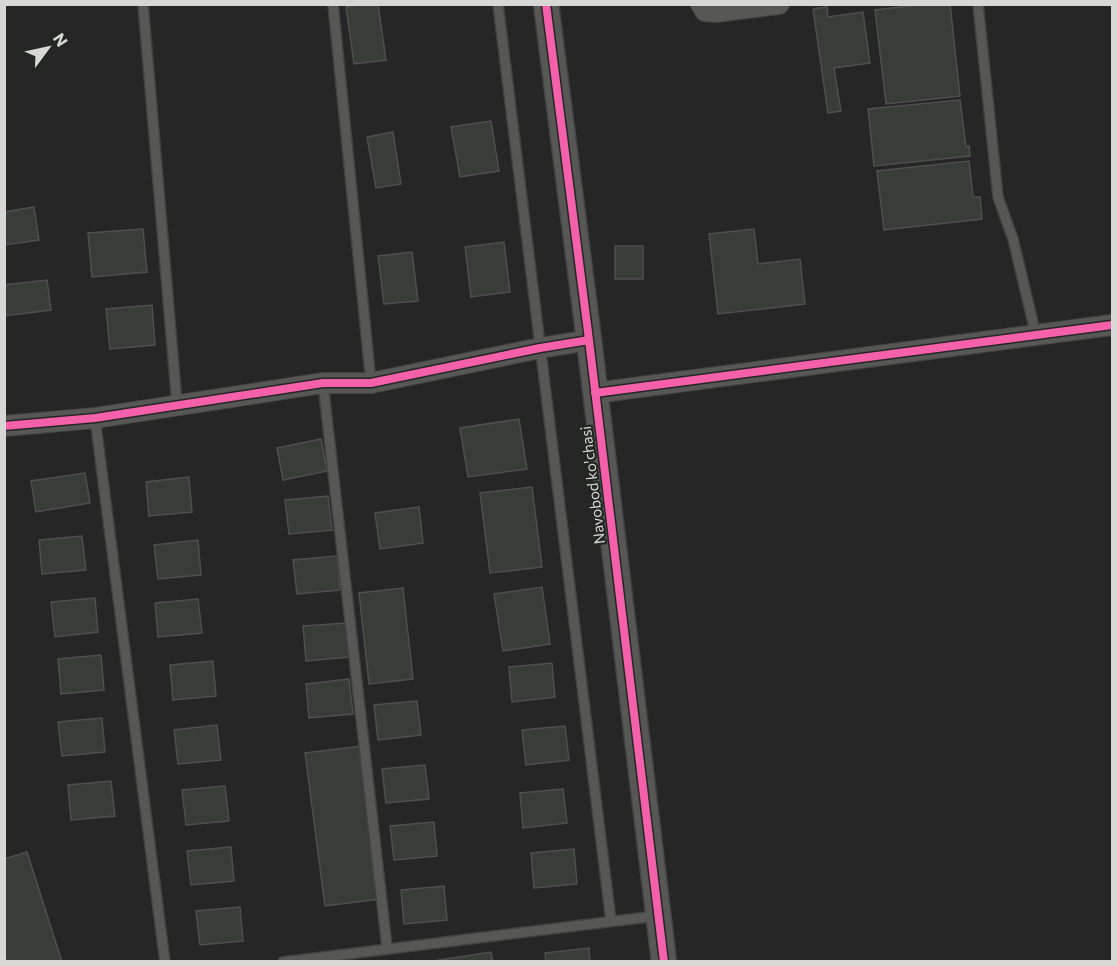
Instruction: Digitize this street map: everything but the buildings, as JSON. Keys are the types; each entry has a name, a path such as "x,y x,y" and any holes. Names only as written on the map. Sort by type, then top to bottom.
{"street":[{"name":"Navobod ko'chasi","path":"546,4 664,962"},
{"path":"700,4 705,11 716,12 779,4"},
{"path":"595,393 1113,325"},
{"path":"4,426 95,417 323,383 371,383 589,339"}],"lane":[{"path":"142,4 177,404"},
{"path":"333,4 371,383"},
{"path":"498,4 611,921"},
{"path":"978,4 998,196 1013,239 1036,335"},
{"path":"323,383 387,947"},
{"path":"95,417 165,962"},
{"path":"288,961 659,915"}],"cycle path":[{"path":"546,4 664,962"},
{"path":"595,393 1112,325"},
{"path":"4,426 95,418 323,383 371,383 589,340"}]}
